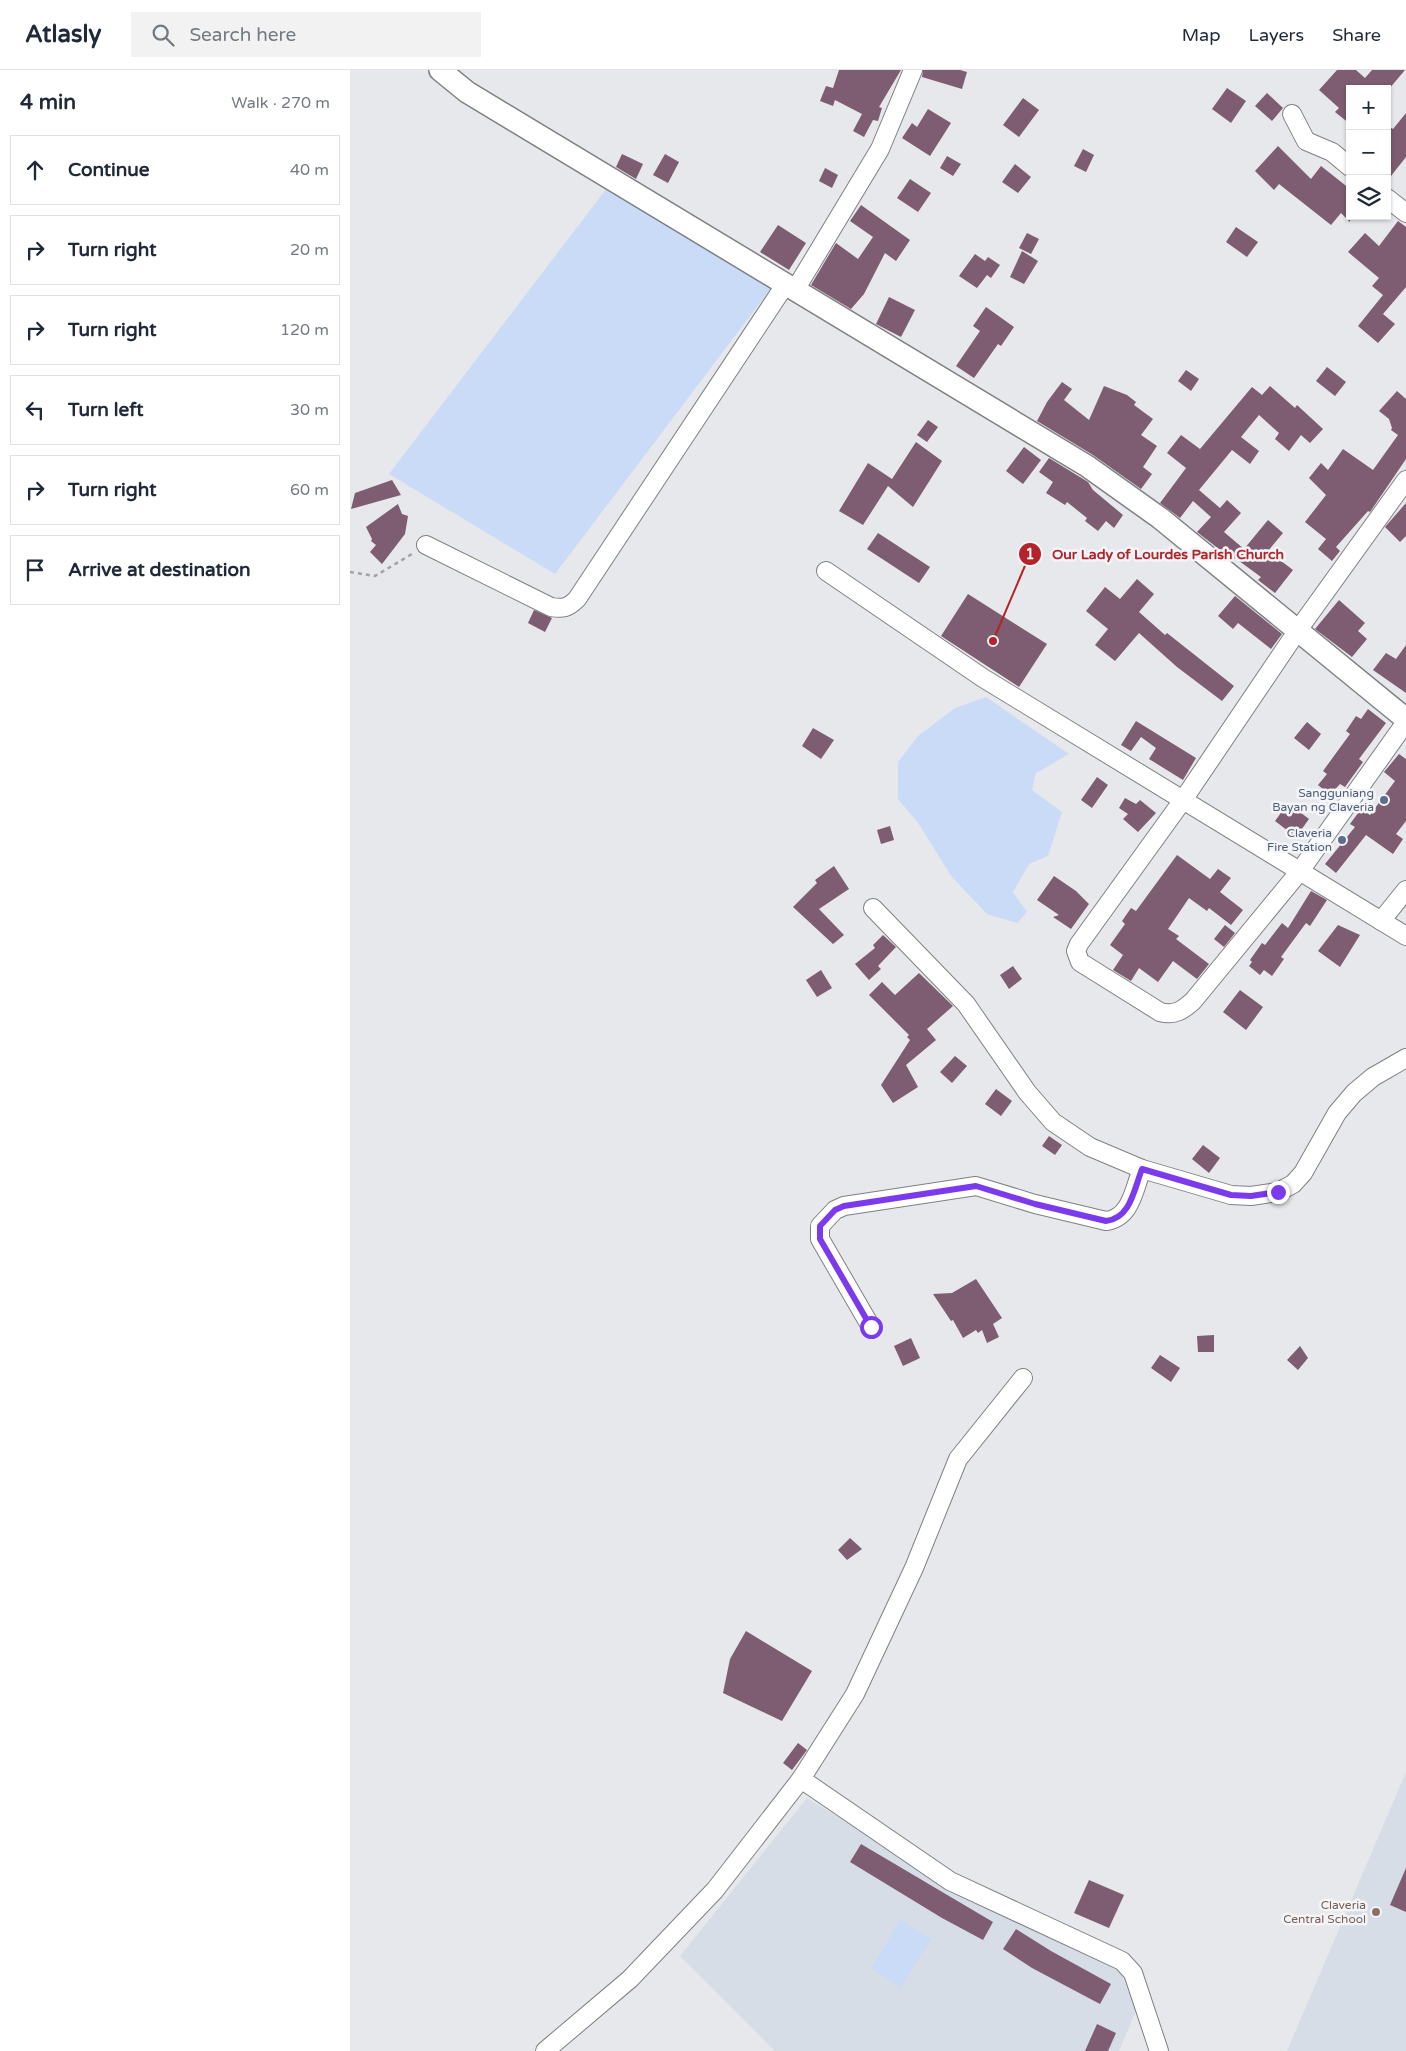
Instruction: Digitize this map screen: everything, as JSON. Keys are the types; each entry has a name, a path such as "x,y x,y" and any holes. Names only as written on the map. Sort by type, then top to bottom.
{"street":[{"path":"440,70 468,92 1087,466 1160,518 1298,630 1406,720 1300,871 1193,1001 1174,1014 1160,1012 1080,962 1076,951 1079,944 1183,800 1298,630 1405,483"},
{"path":"426,545 551,607 563,609 570,606 577,599 790,288 880,149 913,70"},
{"path":"1292,114 1306,141 1332,152 1346,164"},
{"path":"1391,201 1406,213"},
{"path":"826,571 983,678 1406,936"},
{"path":"1381,921 1406,890"},
{"path":"873,908 966,1004 1027,1092 1053,1122 1090,1147 1142,1169 1231,1195 1251,1196 1278,1192 1293,1184 1303,1173 1337,1113 1354,1093 1373,1077 1406,1058"},
{"path":"871,1327 820,1239 820,1226 835,1210 844,1206 976,1186 1035,1204 1106,1221 1114,1220 1125,1212 1142,1169"},
{"path":"546,2051 630,1979 715,1890 801,1779 855,1694 914,1568 958,1459 1023,1378"},
{"path":"801,1779 950,1881 1122,1962 1133,1973 1159,2051"}],"path":[{"path":"350,572 375,576 426,545"}],"shaded area":[{"path":"607,188 772,287 555,574 389,474"},
{"path":"986,697 1069,754 1036,773 1032,790 1062,812 1048,856 1029,864 1013,892 1027,912 1017,923 987,914 952,877 918,823 898,799 898,762 918,736 955,708"},
{"name":"Claveria Central School","path":"1406,1772 1406,2051 1287,2051"},
{"path":"807,1798 966,1895 1120,1969 1136,2011 1119,2051 775,2051 680,1956"},
{"path":"901,1920 931,1939 901,1987 871,1968"}],"building":[{"path":"839,70 901,70 879,107 882,108 878,121 873,120 864,137 853,131 862,114 835,100 833,106 820,101 826,86 833,88"},
{"path":"923,70 960,70 967,72 962,89 922,77"},
{"path":"1337,70 1356,70 1365,78 1372,70 1405,70 1391,87 1391,85 1346,85 1346,121 1335,112 1339,108 1319,90"},
{"path":"1227,88 1246,101 1231,123 1212,109"},
{"path":"1267,93 1283,108 1272,121 1255,106"},
{"path":"1023,98 1039,110 1019,137 1003,125"},
{"path":"928,109 951,123 930,156 902,138 912,123 917,127"},
{"path":"1406,113 1406,157 1391,176 1391,128 1393,129"},
{"path":"1278,146 1311,179 1321,166 1346,186 1346,218 1341,213 1331,225 1279,184 1274,190 1255,171"},
{"path":"1083,149 1094,155 1086,172 1074,166"},
{"path":"622,154 643,164 636,179 616,167"},
{"path":"665,154 679,162 668,183 653,175"},
{"path":"947,156 961,164 953,176 940,168"},
{"path":"1015,164 1031,177 1018,193 1002,182"},
{"path":"825,168 838,175 832,188 819,181"},
{"path":"910,179 931,193 918,212 897,198"},
{"path":"861,205 910,240 896,261 885,253 864,294 851,309 811,285 836,243 858,259 873,237 850,221"},
{"path":"1398,221 1406,227 1406,287 1383,314 1395,324 1378,343 1358,326 1383,295 1372,286 1379,278 1348,252 1365,233 1379,246"},
{"path":"778,225 806,243 789,270 760,252"},
{"path":"1236,227 1258,242 1247,257 1226,242"},
{"path":"1027,233 1039,239 1031,254 1019,248"},
{"path":"1022,251 1038,261 1024,284 1010,277"},
{"path":"975,254 985,261 988,257 1000,265 991,278 987,275 977,288 959,276"},
{"path":"889,297 915,310 901,337 876,324"},
{"path":"986,307 1014,327 1001,346 998,344 974,378 956,366 980,331 973,326"},
{"path":"1327,367 1346,382 1335,396 1316,381"},
{"path":"1186,370 1199,379 1191,391 1178,381"},
{"path":"1062,382 1072,389 1064,400 1089,420 1104,386 1127,395 1136,402 1134,405 1153,419 1141,435 1157,446 1143,467 1152,474 1141,489 1093,455 1037,421 1047,402"},
{"path":"1270,386 1295,408 1297,405 1323,429 1310,443 1301,435 1289,451 1275,439 1279,433 1259,415 1241,437 1259,451 1250,464 1232,450 1199,490 1220,508 1227,500 1241,513 1224,532 1244,549 1268,520 1283,533 1268,551 1293,570 1275,593 1258,580 1261,577 1235,558 1233,560 1197,532 1211,517 1193,501 1180,518 1160,503 1186,468 1167,453 1181,435 1200,449 1252,387 1262,395"},
{"path":"1397,391 1406,399 1406,459 1370,512 1368,511 1336,547 1340,551 1332,561 1318,549 1326,539 1305,522 1326,495 1309,478 1321,463 1328,470 1343,449 1373,470 1398,435 1391,430 1389,419 1379,411"},
{"path":"928,420 938,427 927,442 917,435"},
{"path":"916,442 942,461 913,507 888,486 863,525 839,511 868,463 892,479"},
{"path":"1024,447 1041,460 1023,484 1006,471"},
{"path":"1049,458 1088,482 1093,490 1123,515 1114,528 1106,521 1098,531 1085,521 1087,518 1067,502 1065,505 1046,493 1053,482 1039,472"},
{"path":"392,480 401,495 351,509 355,493"},
{"path":"1406,503 1406,536 1400,542 1385,527"},
{"path":"398,504 402,514 408,516 405,534 382,564 370,552 376,545 371,541 372,539 366,527"},
{"path":"878,533 930,567 919,583 867,549"},
{"path":"1137,579 1154,594 1139,612 1165,635 1167,633 1234,686 1222,701 1177,667 1139,633 1115,661 1095,645 1108,629 1086,611 1105,587 1120,599"},
{"path":"968,594 1047,644 1019,687 941,636"},
{"path":"1235,596 1282,634 1271,649 1238,623 1233,629 1218,616"},
{"path":"1339,600 1365,623 1358,631 1367,639 1352,657 1315,629"},
{"path":"534,610 552,618 545,632 528,623"},
{"path":"1406,645 1406,693 1373,670 1386,653 1396,659"},
{"path":"1368,709 1386,723 1359,759 1363,762 1345,787 1340,784 1330,795 1318,785 1327,774 1323,771 1350,734 1346,731 1356,716 1361,719"},
{"path":"1136,721 1196,758 1183,780 1149,759 1156,748 1141,737 1131,751 1121,745"},
{"path":"1307,722 1321,734 1309,750 1294,738"},
{"path":"813,728 834,740 821,759 802,746"},
{"path":"1399,754 1406,759 1406,821 1396,834 1403,839 1393,854 1366,835 1336,873 1325,864 1355,827 1350,824 1361,809 1370,815 1395,781 1384,772"},
{"path":"1097,777 1108,785 1092,808 1081,800"},
{"path":"1125,798 1136,804 1140,800 1156,813 1138,832 1123,819 1128,814 1119,808"},
{"path":"1288,803 1309,819 1296,837 1275,821"},
{"path":"890,826 894,840 881,844 877,830"},
{"path":"1177,855 1210,879 1218,869 1231,878 1220,892 1243,910 1231,925 1209,908 1207,911 1189,898 1168,929 1179,936 1176,939 1209,964 1197,979 1173,961 1158,982 1139,968 1131,981 1113,970 1123,955 1110,945 1125,924 1122,921 1131,908 1136,911"},
{"path":"834,866 849,889 819,909 844,935 833,944 793,907 817,883 815,880"},
{"path":"1054,876 1076,891 1089,904 1071,929 1053,917 1059,915 1037,900"},
{"path":"1311,891 1327,900 1310,926 1306,923 1281,957 1284,959 1272,976 1264,970 1260,975 1249,966 1252,962 1250,960 1262,943 1265,945 1282,923 1288,928"},
{"path":"1225,925 1235,933 1224,947 1214,939"},
{"path":"1338,925 1360,935 1340,967 1318,951"},
{"path":"883,935 896,947 878,966 881,969 869,980 855,964 875,948 873,945"},
{"path":"1013,966 1022,979 1009,989 1000,975"},
{"path":"821,970 832,988 817,997 806,980"},
{"path":"919,973 953,1006 927,1029 936,1040 906,1065 918,1087 893,1103 881,1085 910,1040 907,1037 909,1035 869,995 882,982 895,995"},
{"path":"1240,990 1263,1007 1246,1030 1223,1012"},
{"path":"955,1056 967,1066 952,1083 940,1072"},
{"path":"996,1089 1012,1101 1001,1116 985,1104"},
{"path":"1049,1136 1062,1145 1055,1155 1042,1146"},
{"path":"1203,1145 1220,1158 1209,1173 1192,1159"},
{"path":"976,1279 1002,1318 993,1324 999,1337 987,1343 982,1330 978,1333 976,1330 963,1338 953,1320 951,1321 933,1294 952,1293"},
{"path":"1214,1335 1214,1352 1198,1352 1197,1336"},
{"path":"911,1338 920,1358 903,1366 894,1346"},
{"path":"1300,1346 1308,1358 1298,1370 1287,1360"},
{"path":"1160,1355 1180,1368 1171,1382 1151,1368"},
{"path":"850,1538 862,1549 847,1560 838,1550"},
{"path":"746,1631 812,1671 782,1721 723,1693 730,1659"},
{"path":"798,1743 807,1750 792,1770 783,1763"},
{"path":"861,1844 993,1922 983,1940 942,1918 850,1862"},
{"path":"1406,1868 1406,1912 1390,1905"},
{"path":"1089,1880 1124,1895 1109,1928 1074,1913"},
{"path":"1016,1929 1051,1951 1111,1984 1100,2004 1032,1968 1003,1949"},
{"path":"1097,2024 1116,2033 1108,2051 1085,2051"}],"place":[{"name":"Our Lady of Lourdes Parish Church","path":"993,641"},
{"name":"Sangguniang Bayan ng Claveria","path":"1384,800"},
{"name":"Claveria Fire Station","path":"1342,840"},
{"name":"Claveria Central School","path":"1376,1912"}],"route":[{"path":"871,1327 820,1239 820,1226 835,1210 844,1206 963,1186 976,1186 1035,1204 1106,1221 1114,1220 1125,1212 1142,1169 1231,1195 1251,1196 1278,1192"}]}
